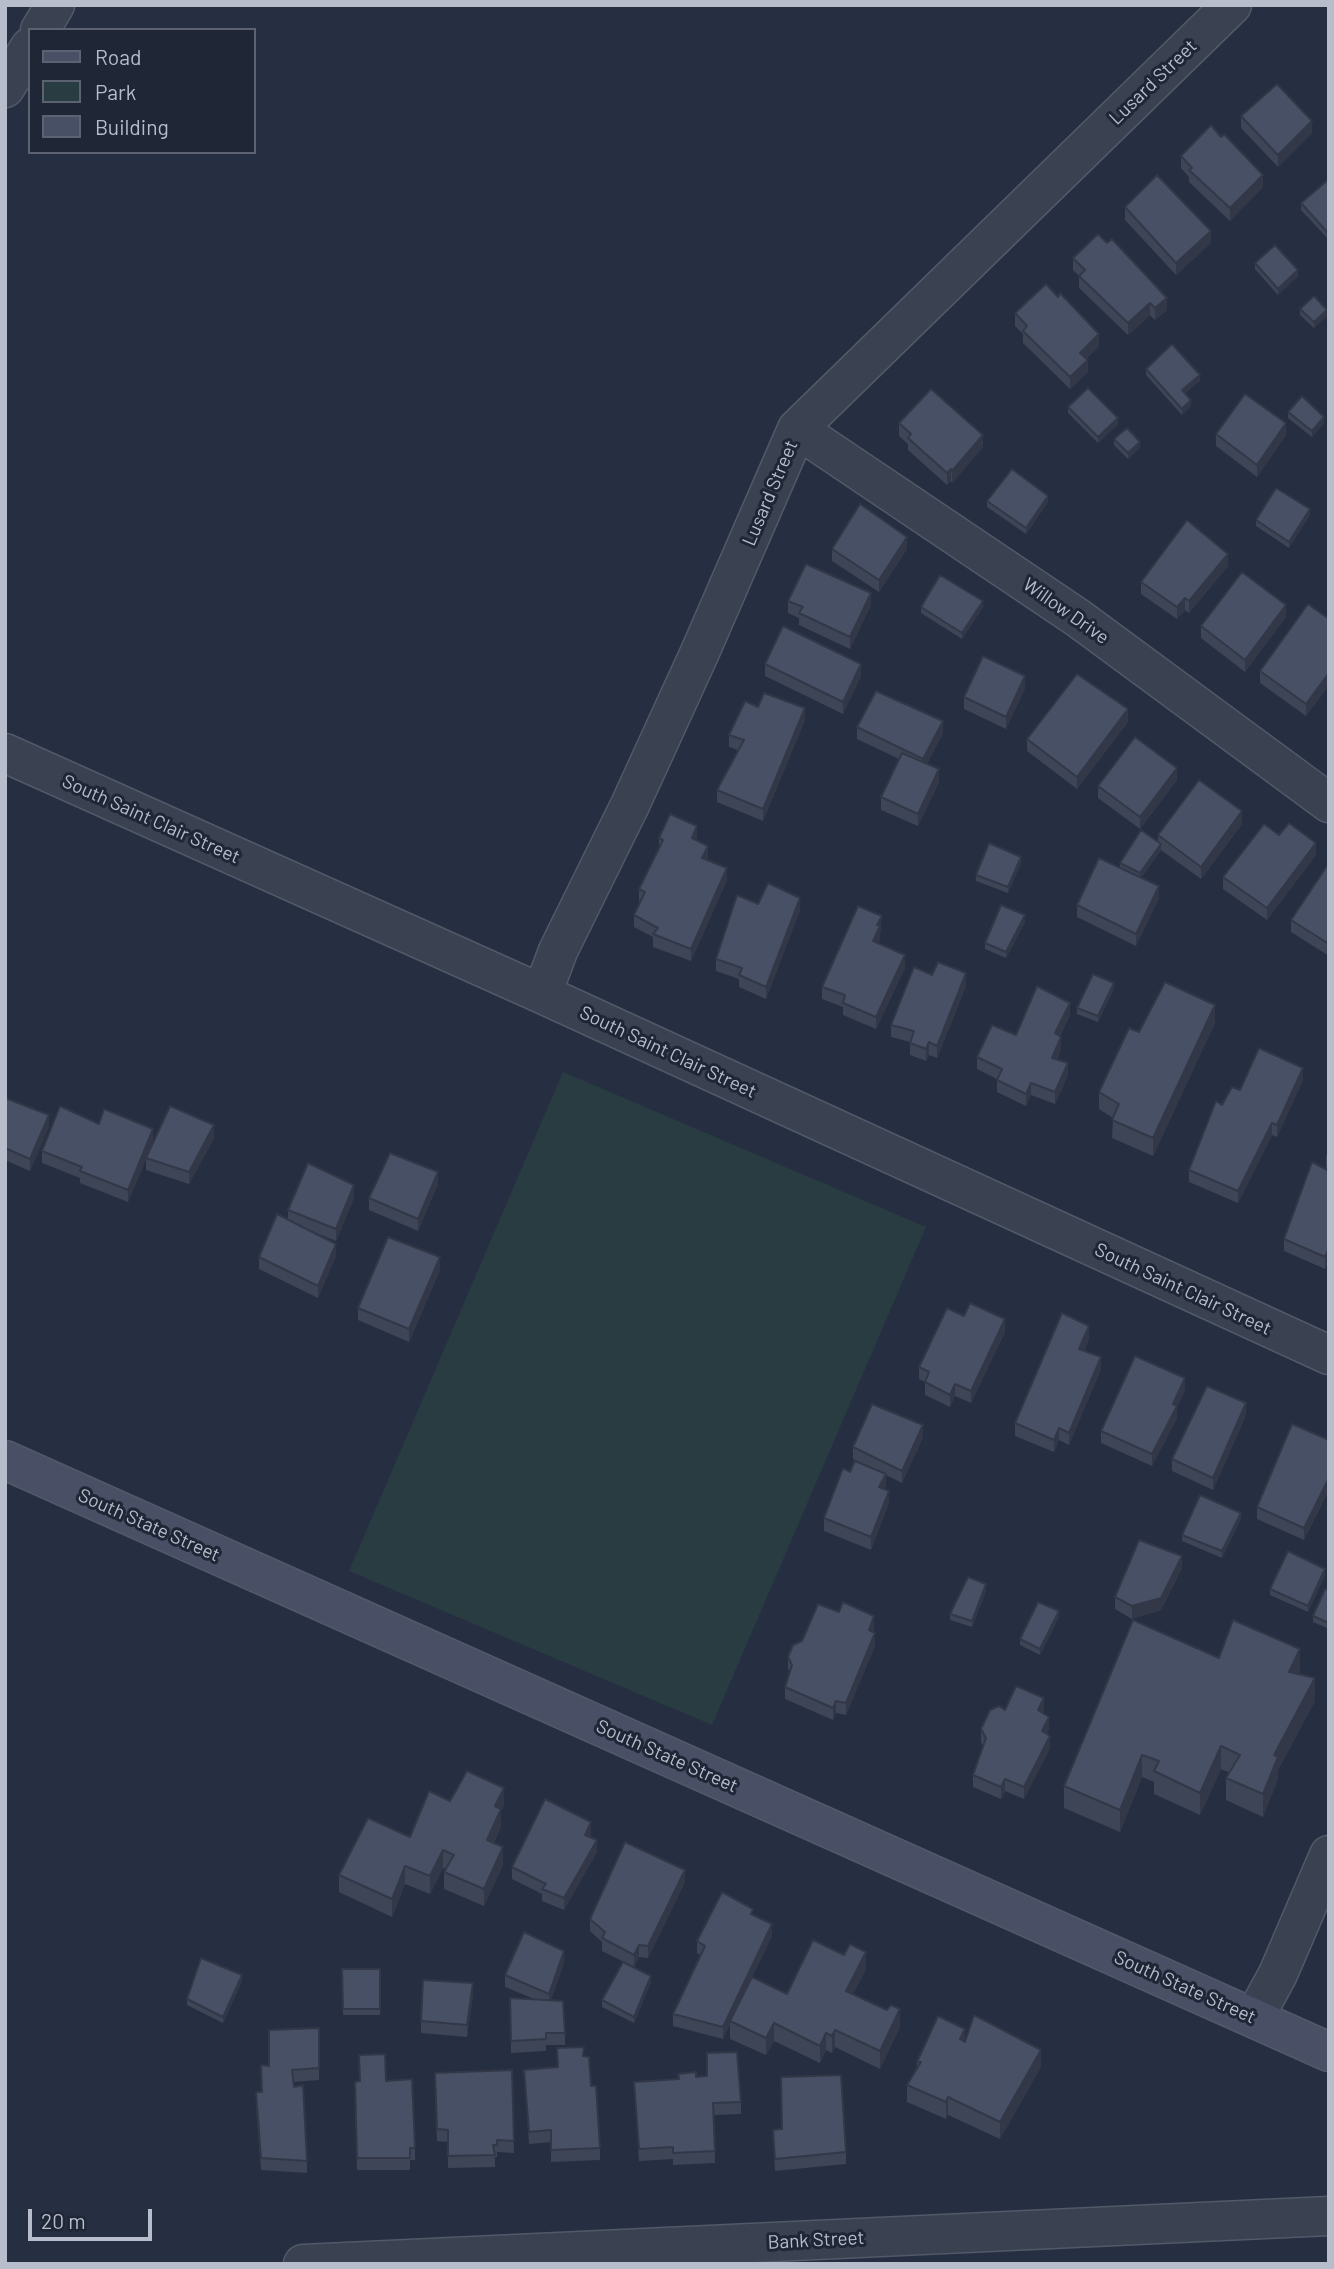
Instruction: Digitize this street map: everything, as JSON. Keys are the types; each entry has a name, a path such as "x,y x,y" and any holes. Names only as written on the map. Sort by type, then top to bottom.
{"main road":[{"name":"South State Street","path":"5,1460 1329,2052"}],"street":[{"path":"41,28 55,5"},
{"name":"Lusard Street","path":"542,994 558,951 631,805 701,653 797,429 1232,5"},
{"path":"5,88 28,50"},
{"name":"Willow Drive","path":"797,429 1078,618 1329,803"},
{"name":"South Saint Clair Street","path":"5,753 542,994 1329,1355"},
{"path":"1254,2018 1278,1974 1329,1855"},
{"name":"Bank Street","path":"303,2264 1329,2216"}],"green space":[{"path":"563,1072 926,1227 712,1725 349,1571"}],"building":[{"path":"1277,84 1312,121 1278,155 1241,116"},
{"path":"1211,125 1221,137 1224,134 1263,175 1230,208 1189,170 1192,168 1181,156"},
{"path":"1157,175 1211,231 1176,263 1125,207"},
{"path":"1329,179 1329,234 1301,203"},
{"path":"1098,234 1107,243 1112,239 1167,298 1155,308 1150,303 1128,323 1079,276 1085,270 1073,258"},
{"path":"1275,245 1298,270 1278,289 1255,263"},
{"path":"1046,284 1058,297 1060,293 1099,334 1080,353 1088,360 1070,377 1023,331 1027,326 1015,313"},
{"path":"1314,296 1327,310 1314,322 1300,309"},
{"path":"1172,344 1200,375 1182,390 1191,400 1182,409 1146,369"},
{"path":"1088,388 1118,418 1098,437 1068,407"},
{"path":"931,389 983,435 952,471 951,469 947,473 908,438 911,434 899,423"},
{"path":"1245,394 1286,423 1257,465 1216,434"},
{"path":"1302,396 1324,417 1312,431 1288,412"},
{"path":"1127,428 1140,442 1128,453 1114,439"},
{"path":"1012,469 1048,496 1026,528 987,501"},
{"path":"1276,488 1310,509 1289,542 1256,520"},
{"path":"860,504 907,537 879,580 832,549"},
{"path":"1187,520 1228,554 1189,601 1185,598 1177,607 1141,582"},
{"path":"806,564 871,593 850,637 799,613 803,607 788,601"},
{"path":"1242,572 1286,605 1245,660 1201,626"},
{"path":"940,575 983,601 962,633 921,607"},
{"path":"1308,604 1329,619 1329,673 1306,704 1260,671"},
{"path":"783,626 861,664 843,702 765,664"},
{"path":"983,656 1025,676 1006,717 964,697"},
{"path":"1077,674 1128,709 1077,777 1027,739"},
{"path":"876,691 943,721 923,759 857,727"},
{"path":"764,693 805,708 763,809 717,790 744,740 729,735 745,701 758,707"},
{"path":"1135,737 1177,768 1140,817 1098,786"},
{"path":"902,753 939,769 918,814 881,797"},
{"path":"1199,780 1242,811 1201,867 1158,835"},
{"path":"670,814 697,826 692,838 708,846 702,858 727,868 691,949 653,934 658,928 634,915 645,892 639,889 663,840 659,838"},
{"path":"1289,823 1316,843 1267,908 1223,877 1264,824 1279,835"},
{"path":"1141,830 1161,844 1140,873 1120,863"},
{"path":"989,843 1021,857 1008,887 976,875"},
{"path":"1099,858 1159,886 1136,934 1077,905"},
{"path":"1329,863 1329,944 1291,920"},
{"path":"768,883 800,898 766,987 739,975 742,968 716,959 737,895 758,904"},
{"path":"1001,905 1025,915 1006,952 985,943"},
{"path":"858,906 882,916 873,941 905,955 876,1017 843,1003 845,995 822,987"},
{"path":"938,962 966,973 937,1046 929,1042 926,1049 910,1043 914,1031 891,1025 914,967 932,975"},
{"path":"1093,974 1114,983 1098,1016 1077,1008"},
{"path":"1165,982 1215,1005 1153,1138 1112,1120 1119,1104 1099,1092 1129,1028 1139,1032"},
{"path":"1037,986 1070,1003 1055,1033 1061,1037 1052,1058 1068,1063 1055,1092 1031,1083 1026,1094 997,1080 1002,1069 977,1057 992,1025 1016,1035"},
{"path":"1259,1048 1303,1068 1277,1125 1272,1123 1238,1191 1189,1170 1216,1101 1222,1105 1232,1087 1240,1090"},
{"path":"5,1098 49,1115 30,1159 5,1148"},
{"path":"60,1106 99,1124 104,1109 153,1129 128,1190 80,1171 82,1167 42,1151"},
{"path":"170,1106 214,1125 189,1172 146,1158"},
{"path":"390,1153 438,1172 418,1219 369,1198"},
{"path":"1312,1162 1329,1171 1329,1249 1325,1257 1284,1239"},
{"path":"308,1163 354,1185 336,1229 288,1210"},
{"path":"277,1214 336,1244 318,1286 259,1257"},
{"path":"388,1237 440,1257 409,1329 358,1308"},
{"path":"970,1303 1005,1319 971,1391 955,1384 950,1395 925,1382 929,1372 919,1367 947,1308 964,1316"},
{"path":"1062,1313 1089,1326 1079,1349 1101,1357 1069,1433 1059,1428 1054,1440 1015,1423"},
{"path":"1135,1356 1185,1378 1173,1404 1177,1406 1152,1454 1101,1431"},
{"path":"1207,1386 1246,1403 1213,1478 1172,1459"},
{"path":"872,1404 923,1425 902,1471 853,1447"},
{"path":"1292,1424 1329,1440 1329,1478 1304,1528 1257,1507"},
{"path":"855,1461 886,1474 879,1487 889,1491 871,1537 824,1518 843,1468 850,1472"},
{"path":"1200,1495 1241,1513 1222,1551 1182,1535"},
{"path":"1139,1540 1182,1556 1161,1598 1132,1606 1115,1597"},
{"path":"1288,1551 1325,1569 1308,1606 1270,1589"},
{"path":"968,1577 986,1584 972,1621 950,1614"},
{"path":"1325,1589 1329,1590 1329,1623 1313,1616"},
{"path":"843,1602 874,1616 869,1630 875,1633 846,1703 836,1701 833,1708 785,1687 792,1665 788,1657 793,1645 802,1641 818,1604 839,1612"},
{"path":"1038,1602 1059,1611 1040,1649 1020,1639"},
{"path":"1133,1620 1219,1658 1233,1620 1300,1649 1289,1672 1315,1678 1274,1755 1278,1757 1263,1794 1226,1778 1240,1755 1221,1746 1200,1793 1154,1771 1159,1761 1142,1755 1120,1810 1064,1786"},
{"path":"1016,1686 1044,1698 1038,1710 1049,1717 1042,1731 1050,1736 1024,1787 1005,1779 1001,1787 973,1775 986,1738 981,1729 990,1710 999,1706 1005,1710"},
{"path":"467,1771 504,1788 495,1806 501,1809 487,1840 503,1847 484,1889 444,1872 454,1855 443,1850 430,1876 405,1866 392,1899 339,1875 368,1818 410,1837 429,1791 450,1801"},
{"path":"545,1799 591,1822 585,1835 597,1840 564,1898 542,1889 546,1884 512,1867"},
{"path":"625,1842 685,1870 648,1946 639,1945 634,1955 602,1938 605,1932 590,1919"},
{"path":"722,1892 753,1909 751,1914 772,1924 723,2027 673,2014 705,1946 697,1941"},
{"path":"524,1932 564,1951 549,1994 505,1975"},
{"path":"813,1940 844,1955 850,1944 866,1952 846,1991 887,2010 891,2005 900,2009 880,2051 835,2030 832,2036 826,2033 820,2046 774,2023 766,2038 730,2021 752,1977 787,1994"},
{"path":"201,1958 242,1975 223,2017 187,1999"},
{"path":"623,1962 651,1976 634,2017 602,2000"},
{"path":"342,1969 380,1969 380,2009 343,2009"},
{"path":"423,1980 473,1983 467,2025 421,2021"},
{"path":"510,1998 563,2001 565,2033 546,2033 546,2039 511,2041"},
{"path":"974,2015 1041,2050 1000,2122 948,2097 946,2102 907,2085 921,2062 917,2062 938,2016 965,2029 960,2039 965,2042"},
{"path":"319,2028 319,2068 292,2070 294,2087 303,2085 307,2161 261,2158 256,2092 262,2092 261,2065 269,2066 269,2030"},
{"path":"584,2047 583,2056 589,2057 591,2086 596,2086 600,2148 551,2150 551,2130 529,2132 524,2070 558,2067 557,2048"},
{"path":"737,2052 741,2102 713,2103 715,2151 673,2153 673,2147 639,2149 634,2082 679,2079 678,2074 696,2072 696,2077 707,2076 707,2053"},
{"path":"385,2054 386,2081 412,2079 415,2148 410,2148 410,2158 357,2158 355,2082 360,2081 359,2055"},
{"path":"512,2070 514,2141 497,2140 497,2145 493,2145 495,2155 448,2156 448,2130 437,2129 435,2073"},
{"path":"841,2075 846,2152 775,2159 773,2130 782,2129 781,2077"}]}
